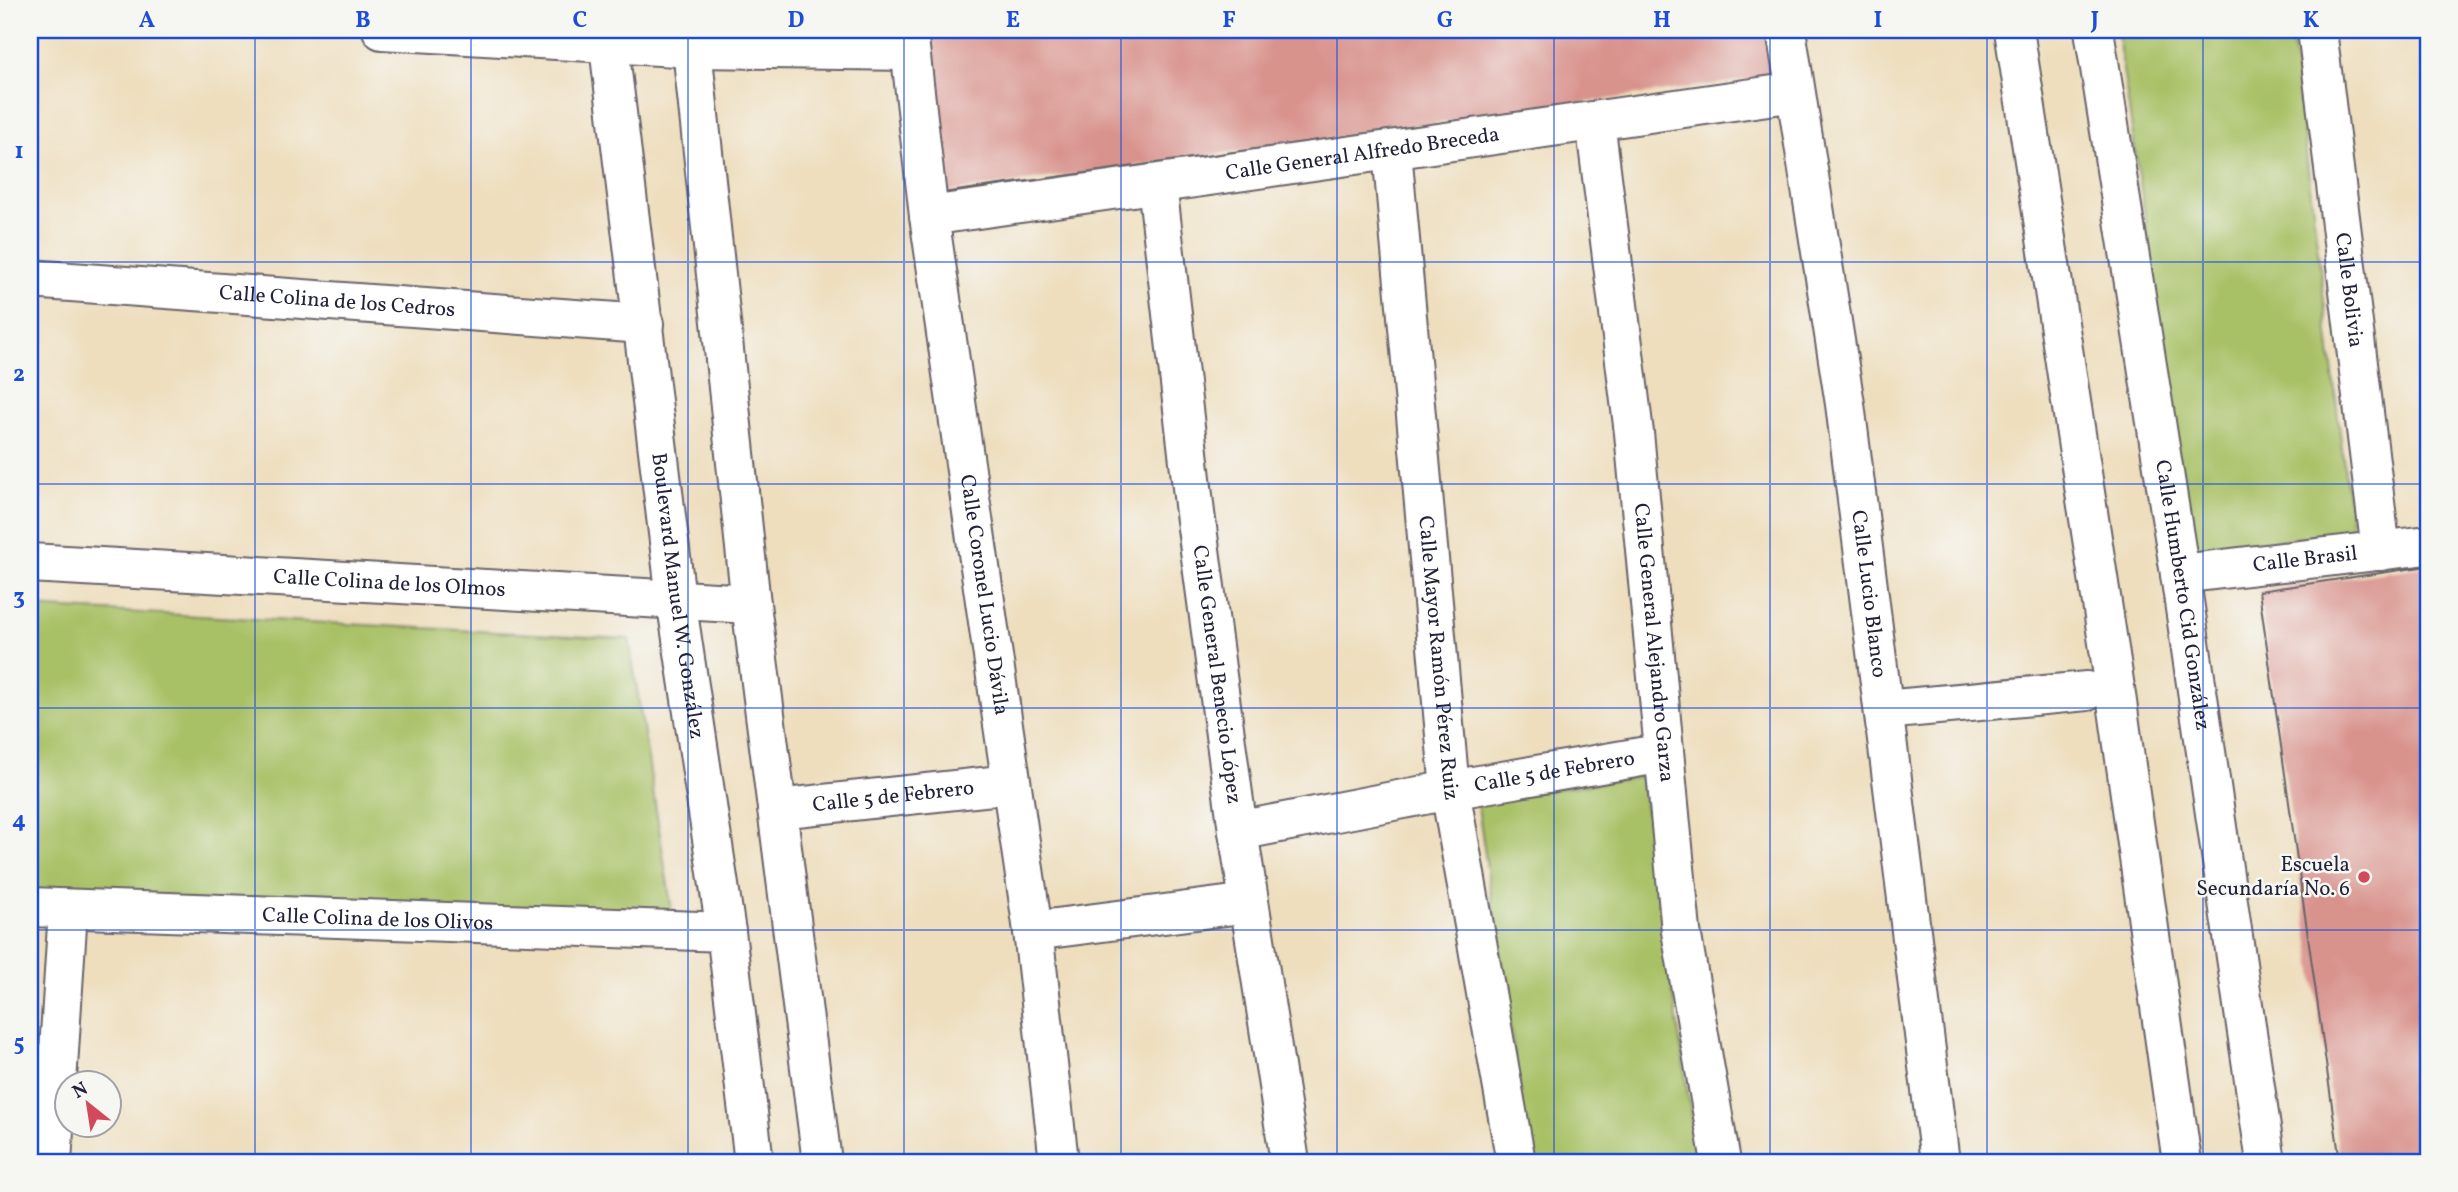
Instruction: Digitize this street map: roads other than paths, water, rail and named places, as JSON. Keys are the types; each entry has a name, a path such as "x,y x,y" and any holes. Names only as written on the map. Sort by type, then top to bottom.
{"street":[{"path":"382,30 691,39 909,40"},
{"name":"Calle Lucio Blanco","path":"1786,30 1845,404 1940,1162"},
{"path":"2014,30 2115,688 2182,1162"},
{"name":"Calle Humberto Cid González","path":"2094,30 2180,574 2266,1162"},
{"name":"Calle Bolivia","path":"2316,30 2381,551"},
{"name":"Boulevard Manuel W. González","path":"608,36 676,598 726,932 754,1162"},
{"path":"691,39 751,604 822,1162"},
{"name":"Calle Coronel Lucio Dávila","path":"909,40 929,216 1033,931 1059,1162"},
{"name":"Calle General Alfredo Breceda","path":"929,216 1795,92"},
{"name":"Calle General Alejandro Garza","path":"1595,121 1634,433 1681,931 1721,1162"},
{"name":"Calle Mayor Ramón Pérez Ruiz","path":"1392,151 1450,790 1516,1162"},
{"name":"Calle General Benecio López","path":"1157,184 1195,513 1238,831 1290,1162"},
{"name":"Calle Colina de los Cedros","path":"30,279 644,324"},
{"name":"Calle Brasil","path":"2180,574 2428,545"},
{"name":"Calle Colina de los Olmos","path":"30,563 751,604"},
{"path":"1884,710 2087,691"},
{"name":"Calle 5 de Febrero","path":"1238,831 1450,790 1664,753"},
{"name":"Calle 5 de Febrero","path":"777,809 1011,783"},
{"path":"1033,931 1249,903"},
{"name":"Calle Colina de los Olivos","path":"30,907 726,932"},
{"path":"52,1162 68,909"}],"place":[{"name":"Escuela Secundaría No. 6","path":"2364,877"}]}
